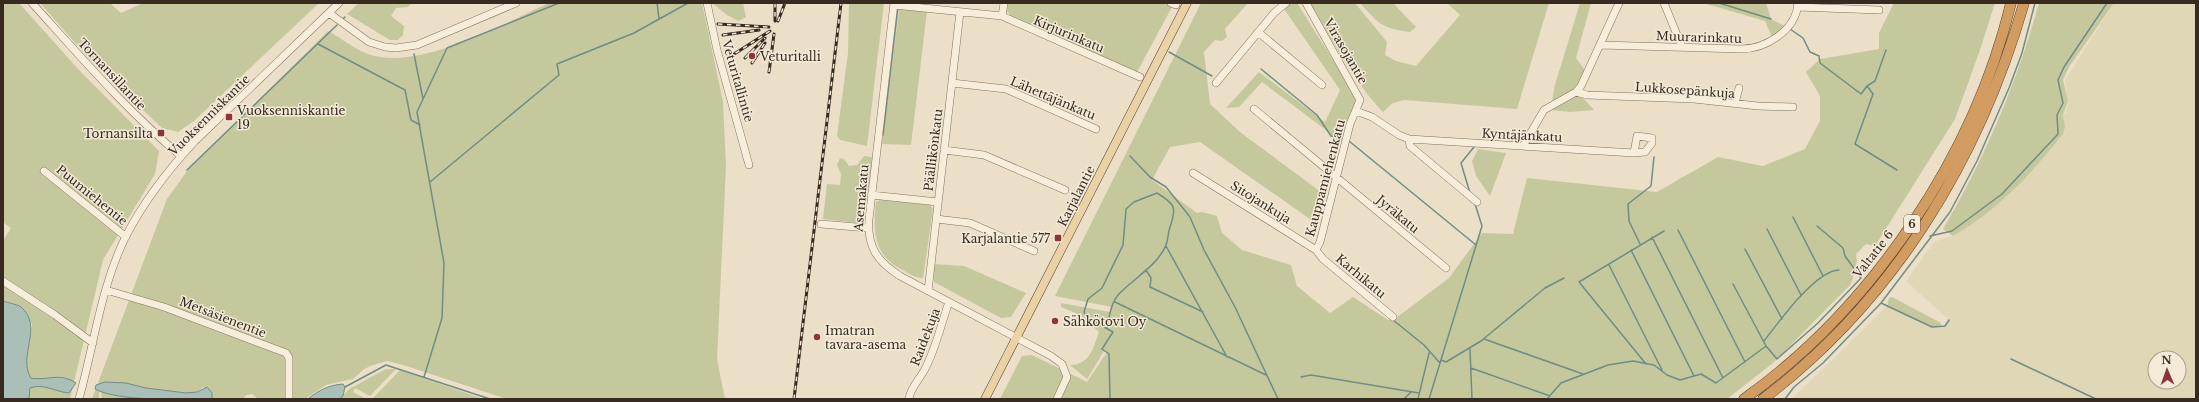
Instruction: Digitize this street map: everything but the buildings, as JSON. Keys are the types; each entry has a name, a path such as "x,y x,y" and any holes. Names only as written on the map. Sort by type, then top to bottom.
{"highway":[{"name":"Valtatie 6","path":"1744,399 1793,359 1849,304 1880,268 1921,210 1945,169 1971,116 1995,59 2011,3"},
{"name":"Valtatie 6","path":"1763,399 1802,366 1861,309 1880,287 1925,225 1957,171 1983,117 2004,67 2024,3"}],"main road":[{"name":"Karjalantie","path":"984,399 1187,3"}],"street":[{"name":"Tornansillantie","path":"32,3 113,94 147,127 181,156"},
{"name":"Vuoksenniskantie","path":"79,399 106,290 126,237 147,202 181,156 339,3"},
{"path":"329,13 369,42 396,48 417,45 516,3"},
{"name":"Veturitallintie","path":"707,3 717,50 749,165"},
{"path":"1002,16 1004,3"},
{"path":"1216,83 1274,13 1286,3"},
{"name":"Virasojantie","path":"1306,3 1360,97 1360,103 1356,112"},
{"path":"1523,146 1544,110 1559,100 1576,92 1584,80 1601,45 1619,3"},
{"path":"1664,3 1682,47"},
{"name":"Kirjurinkatu","path":"894,4 1002,16 1140,77"},
{"name":"Asemakatu","path":"894,4 871,195 868,228 869,243 886,266 900,276 1062,364 1067,377 1057,399"},
{"path":"1798,5 1879,10"},
{"name":"Muurarinkatu","path":"1601,45 1740,49 1757,47 1780,34 1790,22 1798,5"},
{"name":"Päällikönkatu","path":"928,291 960,12"},
{"path":"1258,32 1322,84"},
{"name":"Lähettäjänkatu","path":"952,83 1006,89 1096,129"},
{"path":"1735,103 1739,88"},
{"name":"Lukkosepänkuja","path":"1576,92 1587,95 1679,98 1758,106 1793,107"},
{"name":"Jyräkatu","path":"1254,109 1446,268"},
{"path":"1356,112 1372,117 1399,135 1409,139 1410,146 1477,202"},
{"name":"Kauppamiehenkatu","path":"1316,250 1320,242 1350,124 1356,112"},
{"name":"Kyntäjänkatu","path":"1409,139 1634,153"},
{"path":"944,150 984,155 1065,190"},
{"name":"Puumiehentie","path":"44,171 126,237"},
{"name":"Sitojankuja","path":"1193,173 1316,250"},
{"path":"871,195 938,202"},
{"path":"936,219 970,223 1034,251"},
{"path":"821,224 868,228"},
{"name":"Karhikatu","path":"1316,250 1323,259 1393,317"},
{"path":"3,281 55,315 93,343"},
{"name":"Metsäsienentie","path":"106,290 164,307 286,353 289,358 289,399"},
{"name":"Raidekuja","path":"909,399 911,391 925,370 936,344 939,329 949,302"}],"shaded area":[{"path":"2114,3 2196,3 2196,399 1792,399 1887,306 1932,327 1945,326 1949,321 1946,317 1906,281 1934,242 1961,232 2059,140 2064,128 2064,115 2068,107 2065,80"}],"green space":[{"path":"3,3 19,3 79,70 159,151 155,174 103,260 70,399 27,399 35,379 24,372 32,324 15,304 3,301 3,241 11,228 3,222"},
{"path":"40,3 110,3 121,13 143,3 319,3 194,121 178,132 162,128 91,61"},
{"path":"359,3 411,3 408,7 396,8 391,16 404,26 403,35 398,40 390,40 347,14"},
{"path":"549,3 702,3 723,102 726,166 717,359 725,399 507,399 387,361 364,369 353,379 326,385 305,399 258,399 252,394 246,395 243,399 212,399 212,393 203,387 197,392 187,394 100,383 99,399 92,399 167,199 187,171 328,31 368,54 388,58 411,57 460,43"},
{"path":"712,3 743,3 746,17 738,21 727,15"},
{"path":"849,3 884,3 867,146 840,140 837,136 848,53"},
{"path":"900,3 923,3 922,10 927,11 911,145 882,144"},
{"path":"1008,3 1164,3 1172,7 1137,72 1012,17 1007,11"},
{"path":"1201,3 1248,3 1225,29 1227,37 1222,41 1215,40 1204,52 1210,104 1240,132 1325,195 1317,224 1200,142 1170,147 1152,180 1197,213 1202,212 1217,216 1222,233 1242,250 1291,265 1297,286 1330,313 1353,297 1388,320 1396,318 1449,278 1482,233 1513,234 1527,178 1657,192 1718,157 1763,166 1805,149 1820,121 1820,96 1806,72 1820,59 1879,49 1879,33 1894,3 1995,3 1955,119 1875,246 1866,244 1856,254 1857,262 1851,284 1773,363 1727,399 1000,399 1022,356 1032,355 1087,382 1107,352 1104,351 1087,379 1070,365 1077,364 1086,359 1090,354 1099,332 1080,315 1061,307 1061,303 1110,312 1112,307 1055,296"},
{"path":"1280,3 1297,3 1357,98 1338,143 1326,130 1262,82 1239,107 1226,108 1259,72 1325,122 1340,90"},
{"path":"1310,3 1355,3 1387,42 1385,55 1396,61 1416,66 1460,15 1447,3 1549,3 1517,109 1404,100 1393,103 1383,112 1352,73"},
{"path":"1360,3 1393,3 1416,27 1410,32 1386,27 1372,16"},
{"path":"1580,3 1591,3 1576,58 1585,70 1575,89 1594,110 1570,112 1551,110 1554,88"},
{"path":"1703,3 1766,3 1771,19 1785,26 1772,37 1765,21"},
{"path":"2039,3 2114,3 2069,67 2063,80 2068,101 2063,115 2065,127 2063,134 2039,163 1999,203 1969,226 1953,236 1943,229 1986,148 2021,62"},
{"path":"1478,149 1506,153 1490,196 1476,176 1472,161"},
{"path":"864,156 872,157 864,216 857,223 823,219 827,184 840,185 841,174 837,165 840,158 844,159 849,166 857,165"},
{"path":"880,200 930,205 933,209 923,278 913,276 893,264 880,250 875,233 875,223 876,202"},
{"path":"934,264 964,266 1026,293 1011,317 1001,318 934,282"},
{"path":"1892,297 1941,323 1941,325 1932,327 1887,306 1889,298"},
{"path":"386,369 396,369 370,396 355,388 353,392 366,399 340,399 349,389"},
{"path":"400,370 483,399 372,399"},
{"path":"101,392 153,396 169,399 102,399"}],"water":[{"path":"3,301 21,307 27,315 30,323 31,332 27,370 31,378 37,379 59,377 70,380 76,383 69,393 45,387 35,387 30,388 29,399 3,399"},
{"path":"105,382 126,383 146,388 186,393 197,392 207,387 212,393 212,399 135,398 119,396 95,389 96,385"},
{"path":"343,384 345,387 343,396 339,399 308,399 324,388"}],"waterway":[{"path":"424,377 442,318 444,263 417,112 447,48 559,3"},
{"path":"657,3 659,19"},
{"path":"430,182 559,75 557,64 634,33 688,3"},
{"path":"1719,3 1771,19"},
{"path":"1785,399 1794,387 1823,363 1881,303 1950,212 1977,161 2009,88 2022,53 2035,3"},
{"path":"1930,236 1952,231 2002,194 2058,134 2057,115 2063,103 2058,80 2064,67 2107,3"},
{"path":"883,135 898,7"},
{"path":"342,20 345,17"},
{"path":"187,170 337,25"},
{"path":"1790,29 1803,38 1810,52 1819,56 1820,63 1861,94 1867,86 1875,81 1886,50"},
{"path":"318,44 405,90 411,120 420,125"},
{"path":"1169,52 1212,76"},
{"path":"414,54 423,99"},
{"path":"1261,69 1317,115 1331,136 1343,140"},
{"path":"1867,86 1873,94 1855,144 1897,170"},
{"path":"1349,141 1476,245"},
{"path":"1470,193 1461,163 1474,147"},
{"path":"1130,156 1150,177 1166,187 1190,217 1204,250 1235,307 1278,399"},
{"path":"1640,244 1629,221 1628,204 1651,186 1654,157"},
{"path":"1107,328 1116,297 1158,259 1166,245 1174,210 1171,203 1157,193 1134,202 1126,209 1123,245 1102,288 1088,299 1084,312 1086,317 1113,332 1102,349 1109,354 1110,399"},
{"path":"1429,399 1482,226 1475,204"},
{"path":"1793,217 1823,276"},
{"path":"1733,284 1766,346 1777,359 1818,323 1861,278 1845,256 1843,248 1817,226"},
{"path":"1767,229 1801,295"},
{"path":"1678,230 1745,362"},
{"path":"1646,364 1579,282 1664,231"},
{"path":"1652,237 1723,378"},
{"path":"1166,246 1227,357"},
{"path":"1745,249 1782,319"},
{"path":"1631,250 1694,376"},
{"path":"1609,265 1662,370"},
{"path":"1146,270 1151,278 1150,287 1203,312"},
{"path":"1764,341 1798,299 1809,288 1830,272 1839,270"},
{"path":"1441,360 1446,362 1481,341 1545,288 1564,278"},
{"path":"1115,302 1266,375"},
{"path":"1881,303 1932,327 1945,326 1949,320"},
{"path":"1393,320 1424,345 1440,363"},
{"path":"1484,339 1583,374"},
{"path":"1547,399 1561,383 1608,365 1633,361 1654,365 1667,375 1680,380 1701,374 1716,383 1766,346"},
{"path":"1470,349 1472,399"},
{"path":"1418,399 1429,353"},
{"path":"2011,359 2096,399"},
{"path":"345,387 386,365 490,399"},
{"path":"1471,368 1550,396"},
{"path":"1301,377 1311,375 1419,393"},
{"path":"1404,399 1411,392"}],"railway":[{"path":"775,3 775,21"},
{"path":"778,21 785,3"},
{"path":"794,399 841,3"},
{"path":"718,24 769,27"},
{"path":"723,35 759,30"},
{"path":"728,58 770,31"},
{"path":"769,72 774,34"},
{"path":"745,58 765,38"},
{"path":"752,63 765,43"}],"place":[{"name":"Veturitalli","path":"752,56"},
{"name":"Vuoksenniskantie 19","path":"229,117"},
{"name":"Tornansilta","path":"161,133"},
{"name":"Karjalantie 577","path":"1058,238"},
{"name":"Sähkötovi Oy","path":"1055,321"},
{"name":"Imatran tavara-asema","path":"817,337"}]}
